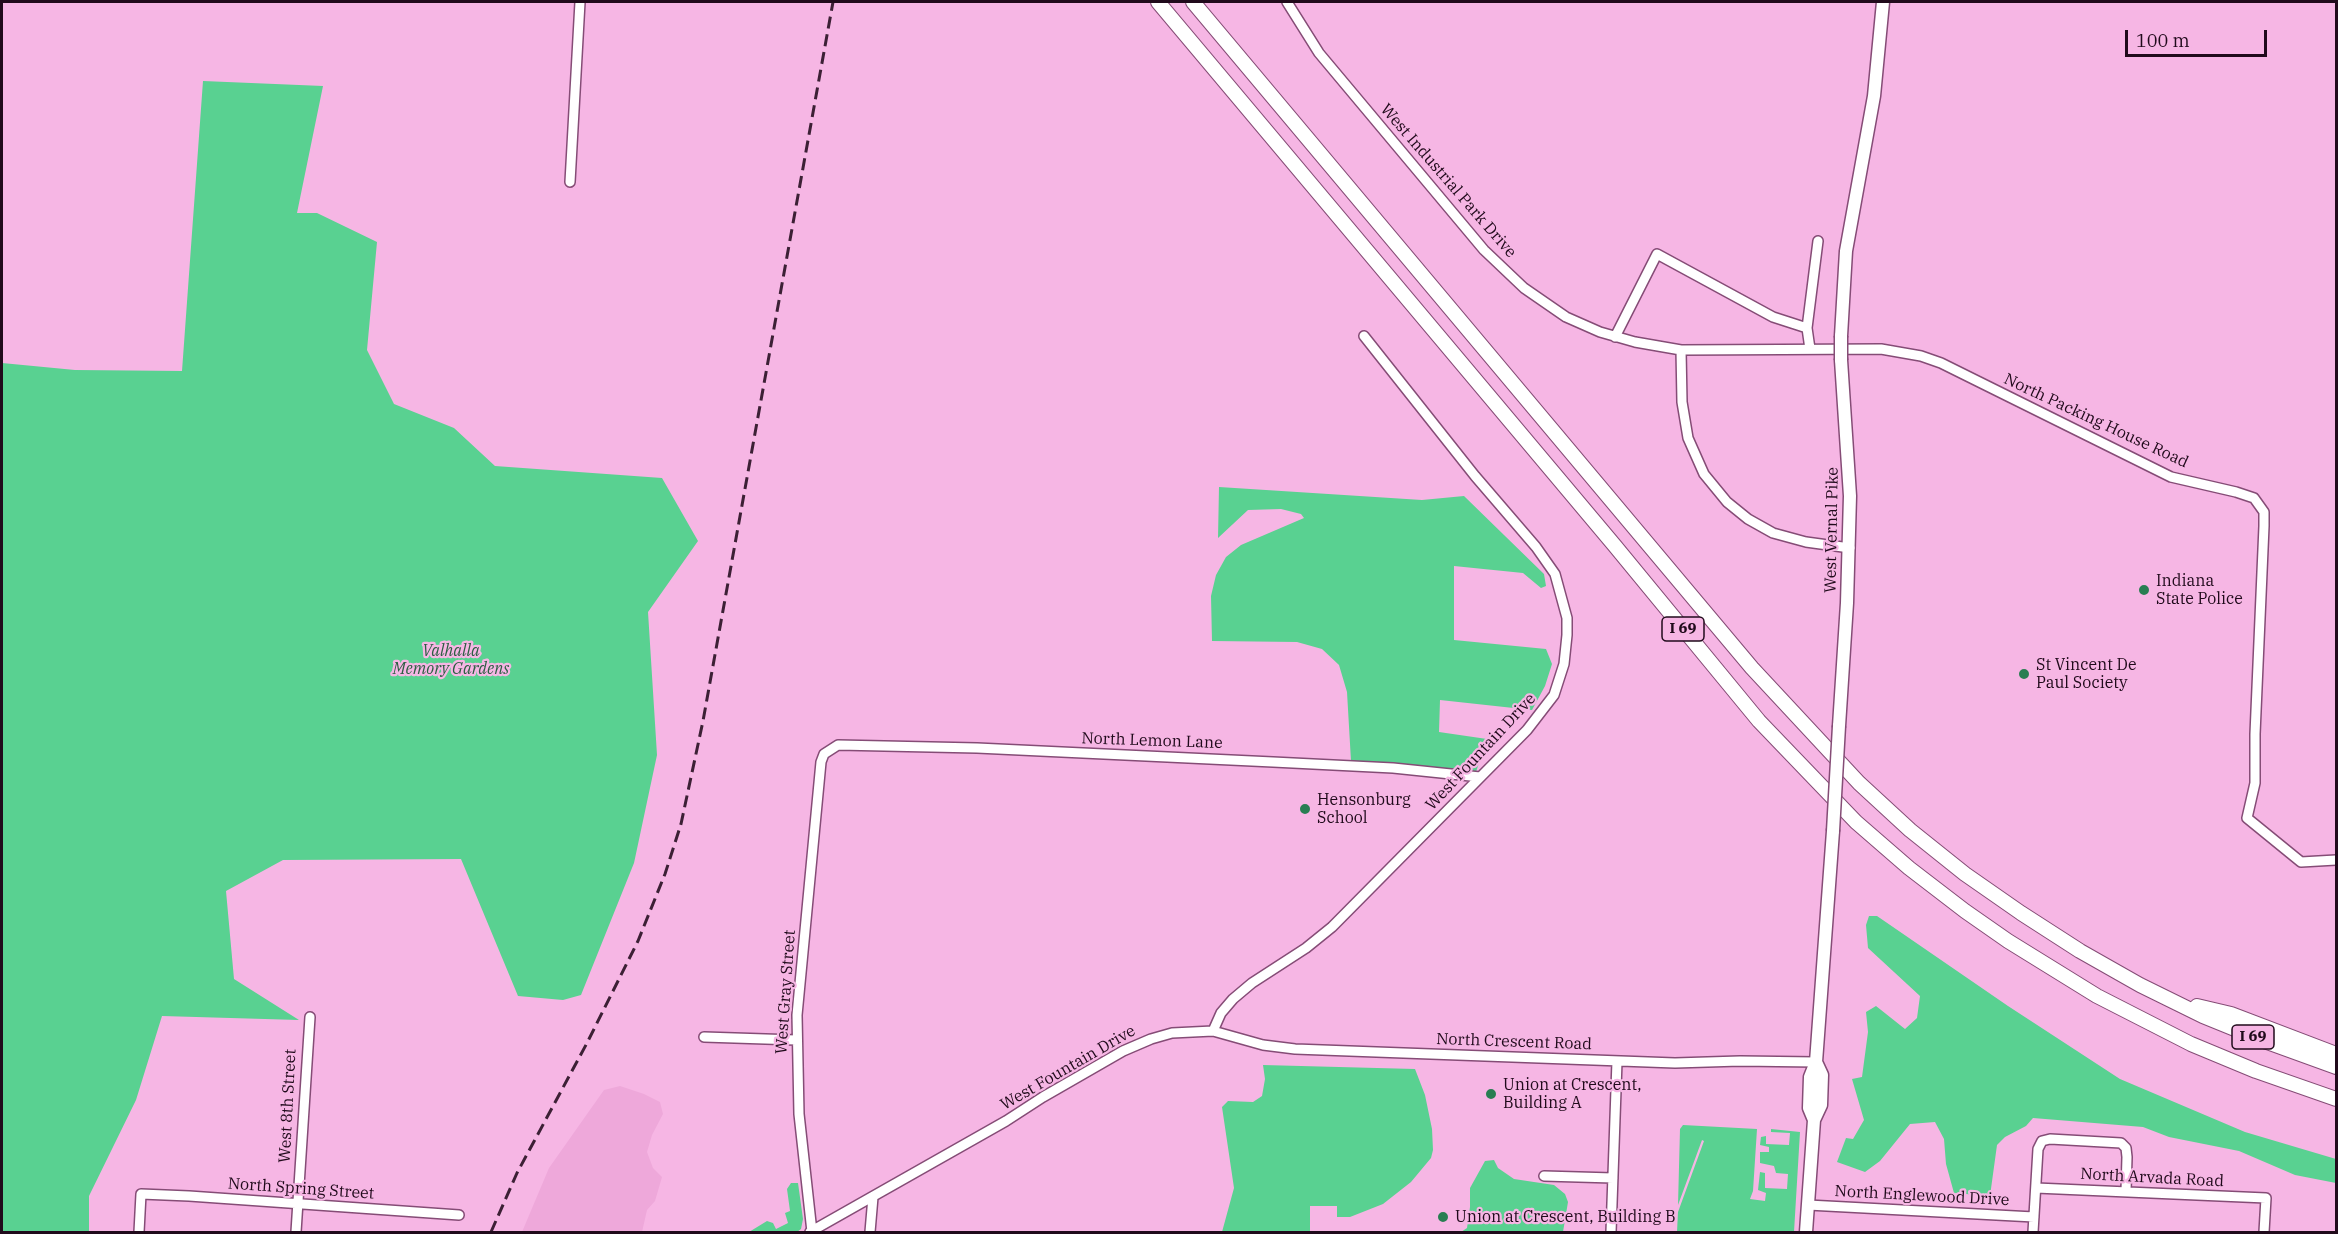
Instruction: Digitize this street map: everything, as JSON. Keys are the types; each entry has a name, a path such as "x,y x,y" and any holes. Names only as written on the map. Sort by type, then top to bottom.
{"highway":[{"name":"I 69","path":"1158,2 1759,721 1856,822 1909,868 1965,911 2008,941 2097,996 2199,1047 2256,1071 2337,1099"},
{"name":"I 69","path":"1193,2 1745,659 1842,765 1910,830 1993,894 2080,951 2171,1001 2267,1042 2337,1067"},
{"path":"2171,1001 2231,1014 2337,1053"}],"main road":[{"name":"West Vernal Pike","path":"1806,1233 1814,1120 1809,1108 1809,1089 1810,1074 1816,1062 1850,548 1850,468 1840,336 1846,251 1876,84 1883,2"}],"street":[{"path":"570,182 580,2"},
{"name":"West Industrial Park Drive","path":"1287,2 1319,53 1495,261 1524,288 1566,317 1616,337 1681,350"},
{"path":"1810,349 1807,328 1818,241"},
{"path":"1616,337 1657,254 1773,316 1807,328"},
{"name":"West Fountain Drive","path":"811,1232 1130,1047 1172,1034 1213,1031 1221,1013 1241,992 1291,959 1332,927 1527,730 1554,695 1562,672 1567,645 1567,618 1555,574 1474,476 1364,336"},
{"path":"1681,350 1682,402 1686,428 1695,457 1715,488 1733,506 1763,528 1794,539 1850,548"},
{"name":"North Packing House Road","path":"1681,350 1888,350 1921,356 1950,368 2171,477 2254,498 2264,512 2264,526 2255,783 2247,818 2301,862 2337,860"},
{"name":"North Lemon Lane","path":"824,754 838,745 977,748 1393,768 1480,777"},
{"name":"West Gray Street","path":"811,1232 799,1113 796,1040 801,964 821,762 824,754"},
{"name":"West 8th Street","path":"296,1233 310,1017"},
{"name":"North Crescent Road","path":"1213,1031 1263,1045 1295,1049 1675,1063 1740,1060 1816,1062"},
{"path":"704,1037 796,1040"},
{"path":"1611,1233 1617,1061"},
{"path":"2033,1233 2038,1149 2042,1141 2050,1138 2121,1143 2126,1148 2127,1157 2126,1191"},
{"path":"1545,1176 1613,1178"},
{"name":"North Arvada Road","path":"2036,1188 2266,1198 2265,1233"},
{"name":"North Spring Street","path":"140,1233 141,1194 459,1215"},
{"path":"870,1233 873,1197"},
{"name":"North Englewood Drive","path":"1808,1205 2034,1217"}],"shaded area":[{"path":"620,1086 660,1102 663,1114 652,1135 647,1152 653,1168 662,1177 655,1201 647,1210 642,1232 522,1232 549,1168 604,1090"}],"green space":[{"name":"Valhalla Memory Gardens","path":"203,81 323,86 297,213 317,213 377,242 367,350 394,404 454,428 495,466 662,478 698,541 648,612 657,755 634,863 581,995 563,1000 518,996 461,859 283,860 226,891 234,979 299,1020 162,1016 136,1100 89,1196 89,1232 2,1232 2,363 75,370 182,371"},
{"path":"1219,487 1422,500 1464,496 1544,574 1546,586 1541,588 1523,573 1454,566 1454,640 1546,649 1552,664 1545,686 1532,710 1440,700 1439,732 1487,739 1475,775 1351,761 1347,692 1339,665 1322,649 1297,642 1212,641 1211,596 1216,575 1226,557 1241,545 1304,518 1301,514 1281,509 1248,510 1218,538"},
{"path":"1869,916 1877,916 2120,1079 2245,1132 2336,1159 2336,1183 2295,1175 2239,1151 2169,1137 2143,1127 2033,1118 2026,1126 2005,1137 1997,1145 1990,1196 1954,1193 1946,1164 1944,1139 1935,1122 1910,1124 1880,1161 1865,1172 1837,1162 1846,1138 1853,1139 1864,1120 1852,1079 1862,1077 1868,1032 1866,1012 1876,1006 1905,1029 1917,1018 1920,996 1868,948 1866,925"},
{"path":"1263,1065 1415,1069 1425,1095 1432,1129 1431,1158 1411,1182 1383,1204 1350,1217 1337,1217 1337,1206 1310,1206 1310,1232 1222,1232 1234,1188 1222,1107 1228,1101 1253,1102 1262,1096 1265,1079"},
{"path":"1683,1125 1757,1129 1753,1191 1750,1199 1765,1201 1766,1193 1758,1190 1760,1172 1765,1173 1765,1188 1787,1189 1788,1174 1776,1173 1774,1166 1760,1163 1760,1152 1769,1152 1769,1147 1760,1145 1761,1137 1766,1136 1766,1144 1789,1145 1790,1133 1771,1132 1771,1129 1800,1132 1794,1232 1677,1232 1678,1212 1704,1141 1702,1140 1678,1205 1680,1129"},
{"path":"1494,1160 1498,1168 1514,1179 1554,1185 1565,1194 1568,1202 1563,1232 1461,1232 1467,1228 1470,1188 1485,1161"},
{"path":"791,1183 798,1183 803,1219 801,1229 797,1232 749,1232 767,1221 773,1223 776,1229 788,1223 785,1213 790,1211 787,1189"}],"railway":[{"path":"491,1232 517,1173 587,1043 638,941 665,874 681,824 703,721 833,2"}],"place":[{"name":"Indiana State Police","path":"2144,590"},
{"name":"St Vincent De Paul Society","path":"2024,674"},
{"name":"Hensonburg School","path":"1305,809"},
{"name":"Union at Crescent, Building A","path":"1491,1094"},
{"name":"Union at Crescent, Building B","path":"1443,1217"}]}
